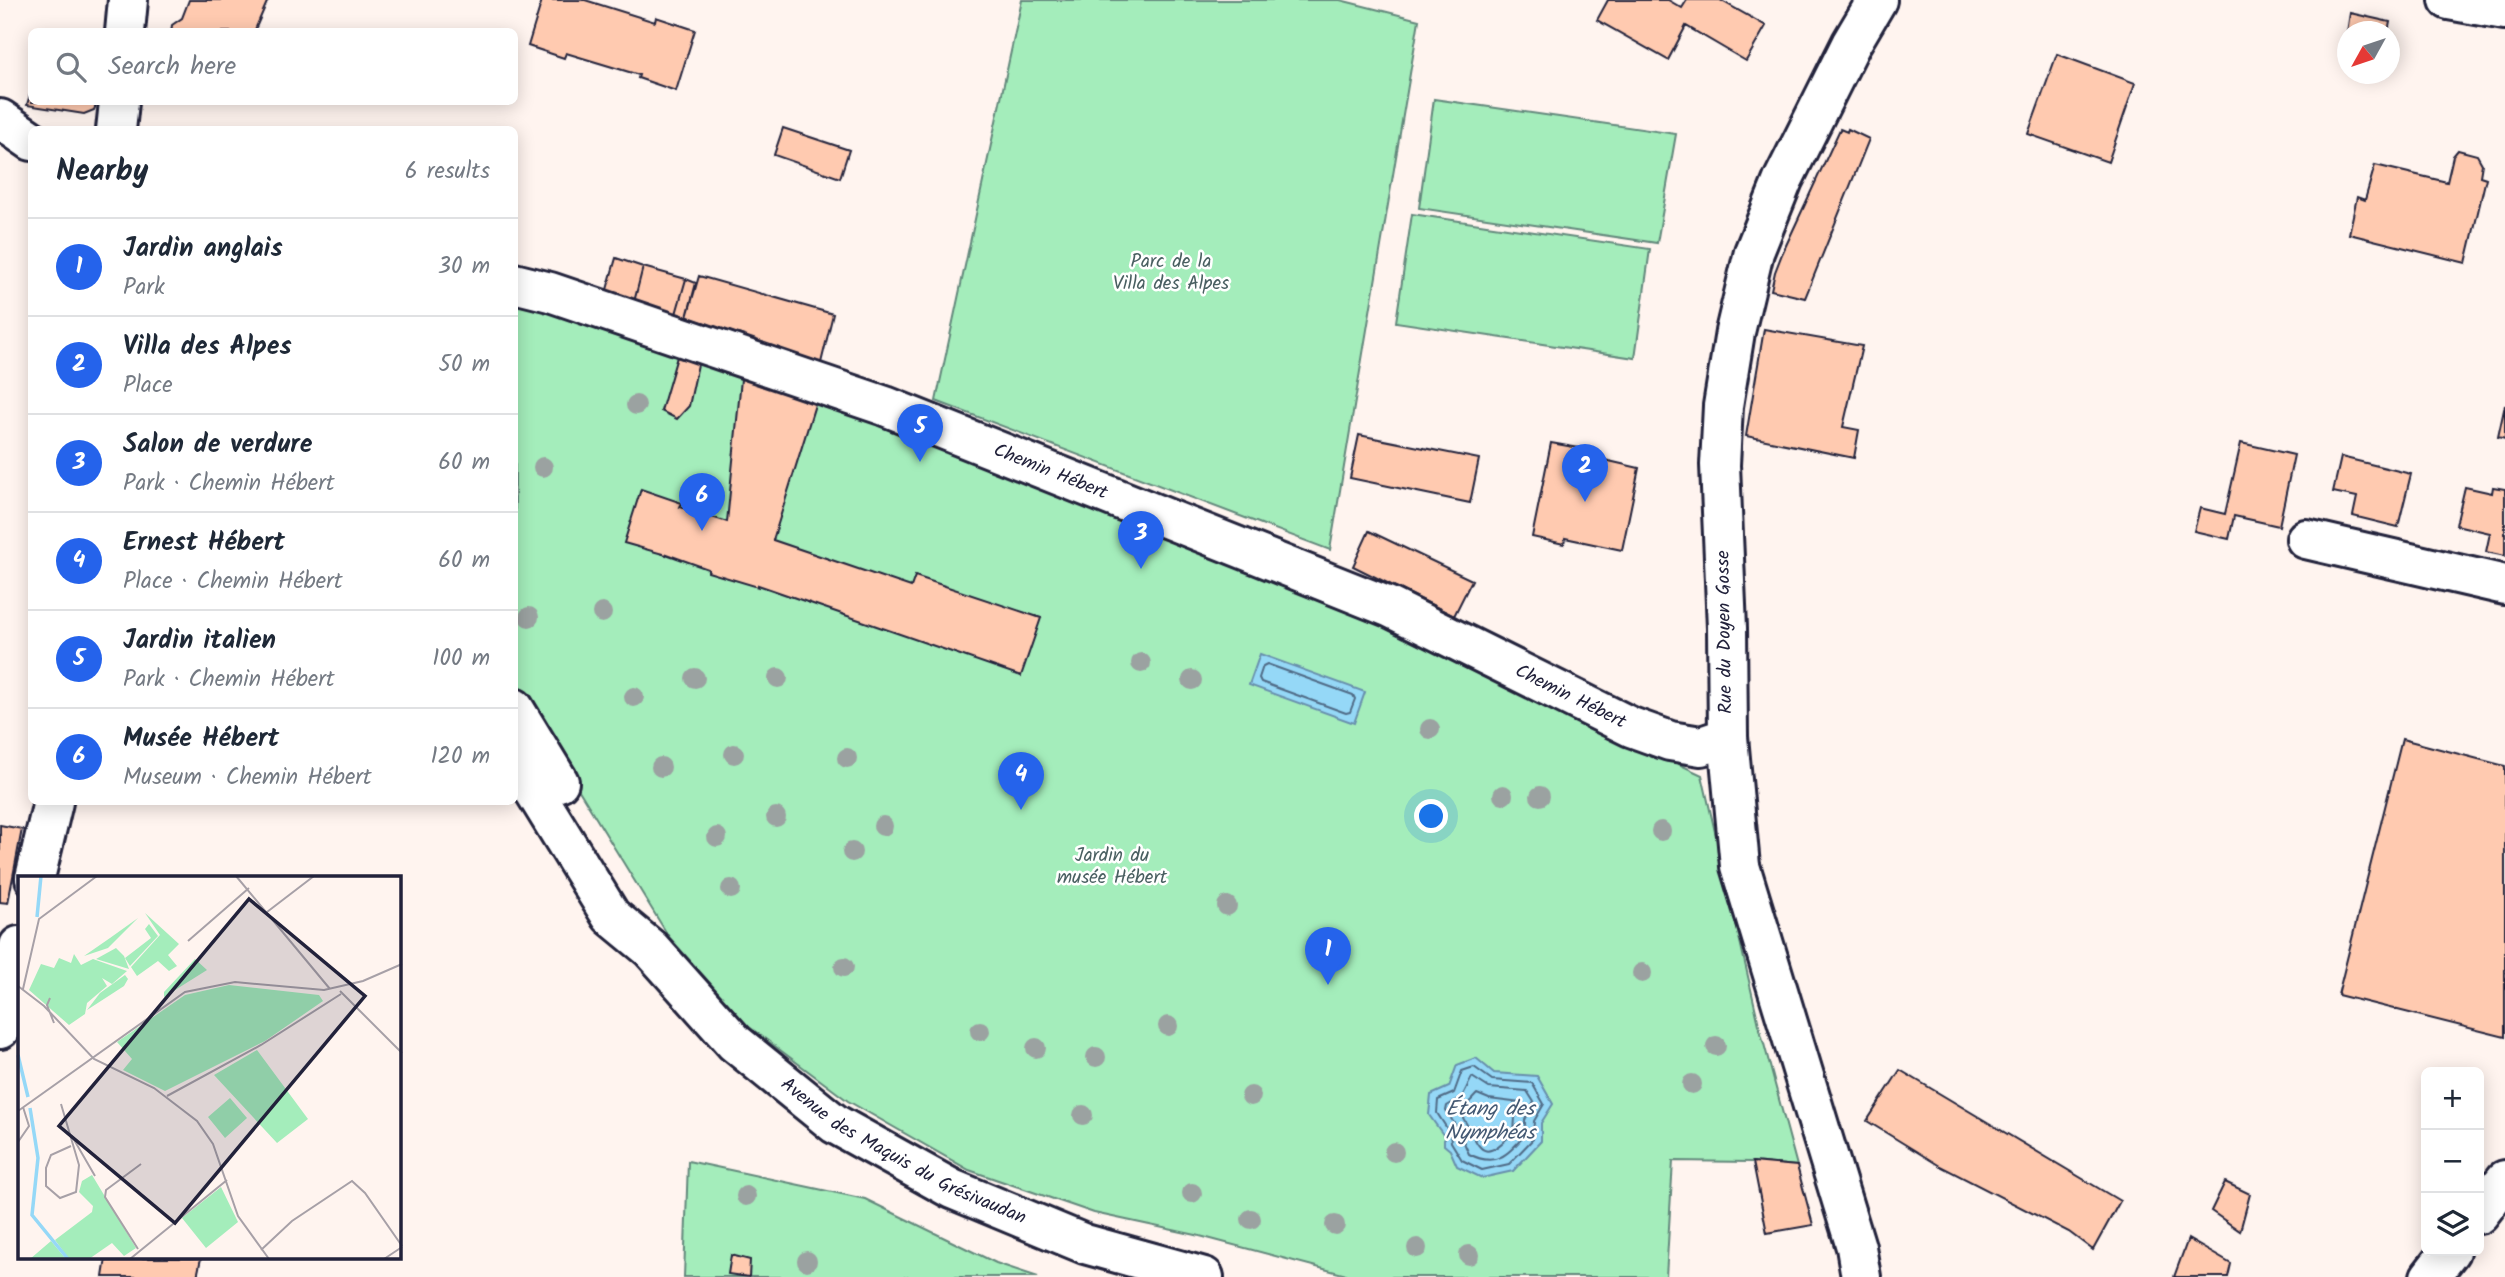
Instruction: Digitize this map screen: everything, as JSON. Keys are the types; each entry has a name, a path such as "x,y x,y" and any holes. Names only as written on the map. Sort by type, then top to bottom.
{"street":[{"path":"125,28 128,0"},
{"name":"Rue du Doyen Gosse","path":"1861,1277 1852,1234 1740,866 1728,737 1727,628 1720,465 1723,406 1735,332 1754,252 1783,180 1851,44 1877,0"},
{"path":"2449,0 2505,10"},
{"path":"116,126 119,105"},
{"path":"0,119 28,138"},
{"path":"0,147 28,165"},
{"name":"Chemin Hébert","path":"518,285 550,292 885,406 1389,607 1632,727 1670,741 1701,746 1728,737"},
{"path":"2306,539 2505,585"},
{"path":"518,715 633,907 651,949"},
{"path":"518,765 611,916 651,949"},
{"path":"35,876 52,805"},
{"name":"Avenue des Maquis du Grésivaudan","path":"651,949 734,1043 835,1124 952,1189 1085,1244 1204,1277"},
{"path":"0,1029 18,950"},
{"path":"2484,1207 2505,1180"},
{"path":"2430,1277 2446,1256"}],"green space":[{"name":"Parc de la Villa des Alpes","path":"1022,0 1340,0 1419,20 1330,550 936,401"},
{"path":"1434,99 1676,134 1657,243 1419,208"},
{"path":"1412,214 1650,249 1635,358 1396,322"},
{"name":"Jardin du musée Hébert","path":"518,305 547,311 830,401 1244,560 1702,775 1760,1029 1797,1166 1752,1162 1673,1161 1666,1277 1354,1277 1196,1235 1094,1213 969,1170 848,1101 748,1026 669,937 518,691"},
{"path":"688,1161 865,1199 996,1263 1038,1277 684,1277"}],"water":[{"path":"1260,654 1365,692 1354,723 1249,685"},
{"name":"Étang des Nymphéas","path":"1476,1058 1494,1073 1537,1076 1553,1104 1541,1123 1541,1141 1513,1171 1482,1178 1457,1166 1450,1150 1444,1145 1444,1136 1429,1115 1431,1095 1449,1087 1457,1065"}],"building":[{"path":"189,0 268,0 256,28 172,28 182,18"},
{"path":"542,0 585,0 655,22 656,17 695,30 676,91 638,78 639,75 566,53 564,58 528,46"},
{"path":"1608,0 1668,0 1682,8 1687,0 1720,0 1766,26 1746,61 1686,26 1668,60 1597,20"},
{"path":"2350,13 2386,21 2349,21"},
{"path":"2057,54 2135,83 2108,162 2028,134"},
{"path":"28,101 28,105 96,105 94,110 84,114 27,105"},
{"path":"783,128 849,150 840,178 774,155"},
{"path":"1840,129 1847,132 1848,129 1869,139 1805,298 1771,290 1782,254"},
{"path":"2458,150 2477,155 2482,164 2480,176 2486,178 2466,263 2349,234 2357,197 2365,200 2375,165 2447,182 2453,156"},
{"path":"616,258 643,267 634,302 606,293"},
{"path":"643,267 686,279 676,314 634,302"},
{"path":"699,276 833,314 821,363 687,317"},
{"path":"686,279 696,283 687,317 676,314"},
{"path":"1764,329 1862,346 1843,427 1859,430 1854,458 1746,436"},
{"path":"679,350 700,355 689,406 677,419 661,411"},
{"path":"742,369 817,398 773,540 911,587 915,576 1041,618 1021,676 758,585 708,572 708,569 666,554 624,543 641,489 682,503 680,507 727,522"},
{"path":"2505,405 2505,439 2498,437"},
{"path":"1359,435 1479,459 1470,503 1350,478"},
{"path":"1551,443 1585,449 1583,455 1639,468 1622,550 1565,538 1564,544 1532,537"},
{"path":"2241,443 2294,455 2279,526 2234,516 2229,539 2194,531 2200,508 2225,514"},
{"path":"2341,457 2411,474 2398,527 2353,516 2357,497 2333,492"},
{"path":"2465,487 2492,493 2493,487 2505,489 2505,556 2486,552 2490,533 2456,525"},
{"path":"1369,531 1472,580 1454,616 1353,566"},
{"path":"2402,739 2505,766 2505,1037 2338,995"},
{"path":"0,825 22,829 8,903 0,902"},
{"path":"1900,1070 2120,1201 2093,1250 2069,1232 1940,1166 1867,1121"},
{"path":"1753,1162 1797,1166 1813,1225 1767,1233"},
{"path":"2225,1182 2250,1194 2240,1231 2211,1211"},
{"path":"2188,1239 2231,1264 2228,1277 2174,1277"},
{"path":"731,1255 750,1260 749,1277 728,1274"},
{"path":"106,1260 201,1260 197,1277 103,1277"}],"place":[{"name":"Jardin italien","path":"920,462"},
{"name":"Villa des Alpes","path":"1585,502"},
{"name":"Musée Hébert","path":"702,531"},
{"name":"Salon de verdure","path":"1141,569"},
{"name":"Ernest Hébert","path":"1021,810"},
{"name":"Jardin anglais","path":"1328,985"}]}
